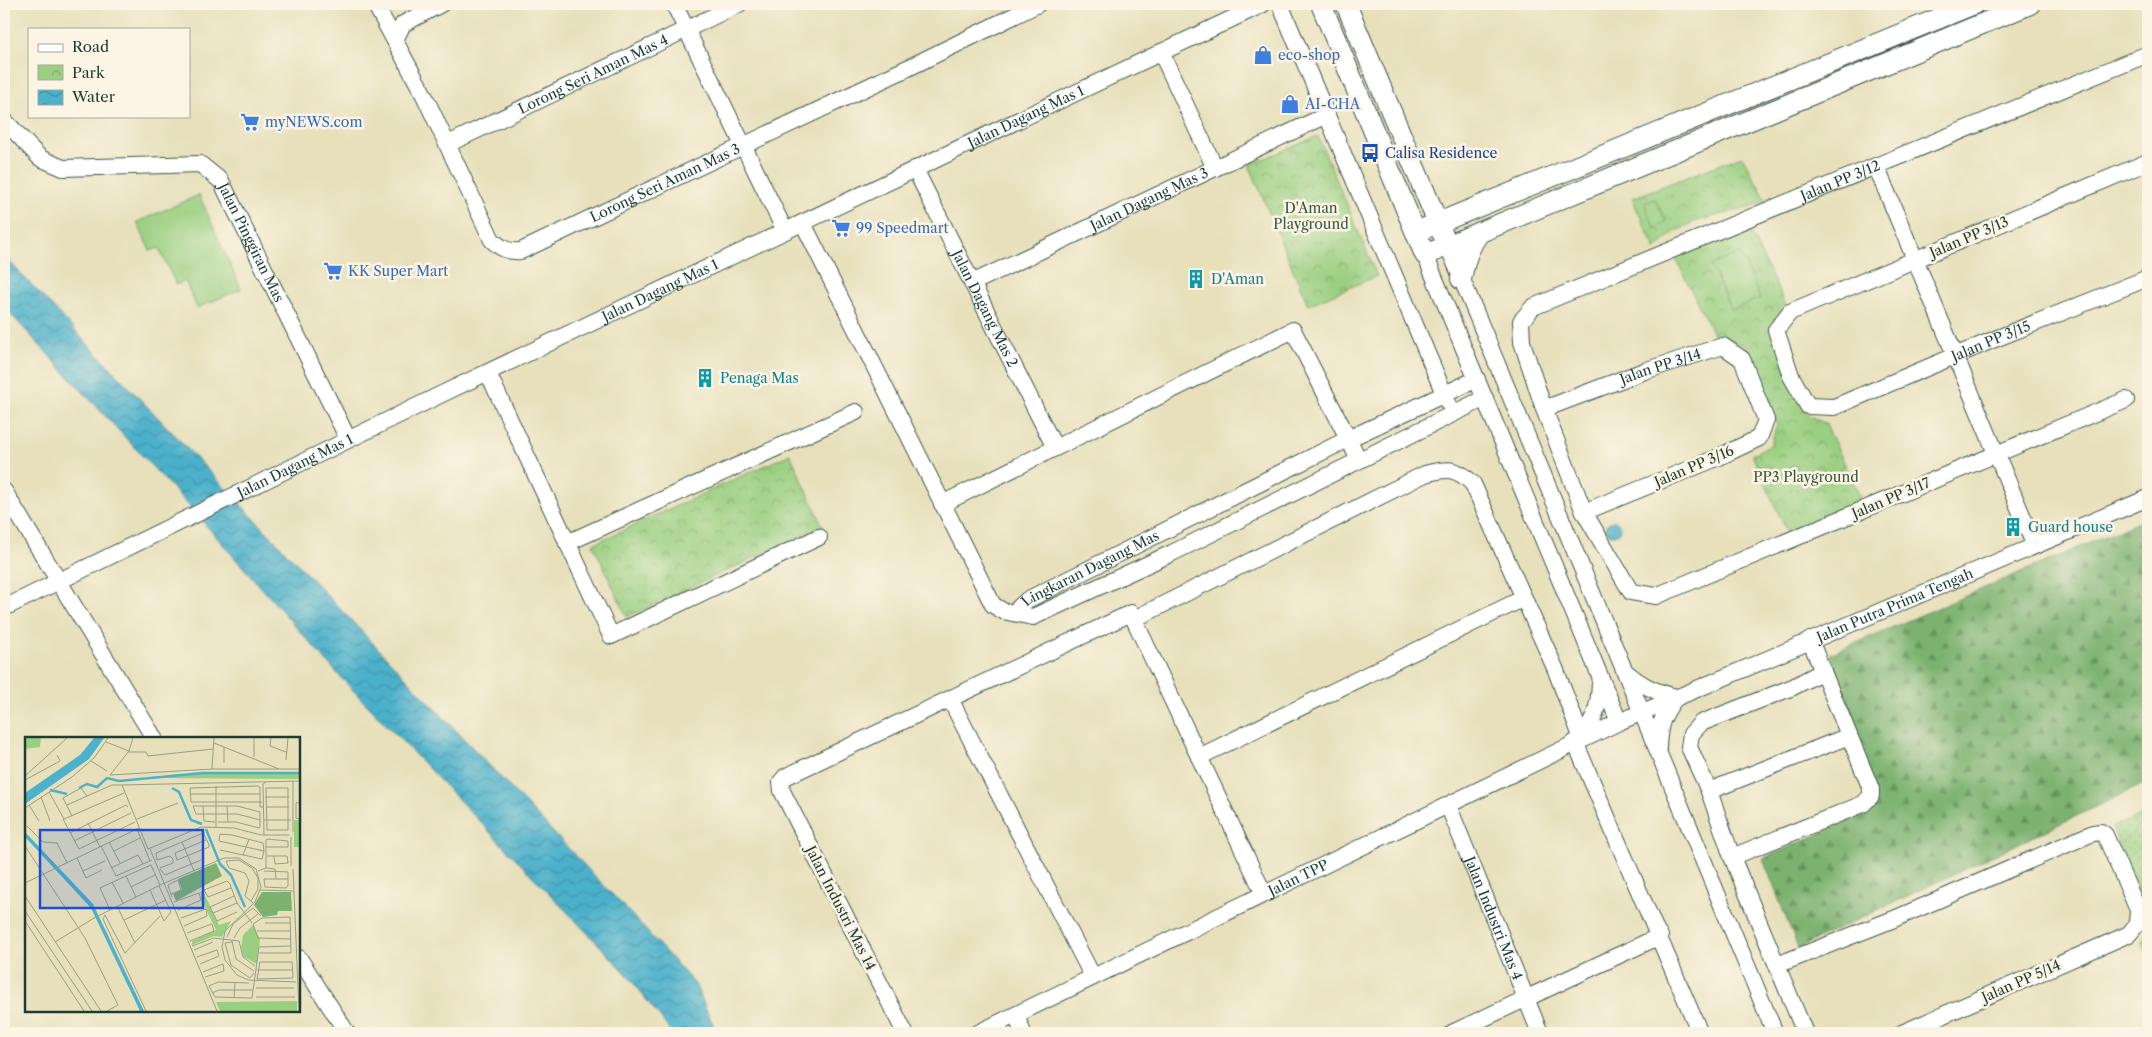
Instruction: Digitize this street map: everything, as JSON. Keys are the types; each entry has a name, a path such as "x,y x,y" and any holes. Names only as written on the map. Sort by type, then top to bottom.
{"main road":[{"path":"1321,4 1425,255 2030,4"},
{"path":"1346,4 1448,246"},
{"path":"1416,232 1974,4"},
{"path":"1424,189 1441,201 1456,206 1473,208"},
{"path":"1461,279 1465,257 1471,244 1480,232"}],"street":[{"name":"Lorong Seri Aman Mas 3","path":"375,4 448,144 492,240 510,252 521,251 1038,4"},
{"path":"394,40 403,24 441,4"},
{"path":"674,4 785,231"},
{"name":"Lorong Seri Aman Mas 4","path":"448,144 739,4"},
{"name":"Jalan Dagang Mas 1","path":"4,608 348,439 1263,4"},
{"path":"1280,4 1453,413"},
{"path":"1161,52 1215,168"},
{"name":"Jalan PP 3/12","path":"1544,409 1522,342 1521,321 1533,307 2148,54"},
{"name":"Jalan Dagang Mas 3","path":"972,283 1327,115"},
{"name":"Jalan Pinggiran Mas","path":"4,120 40,158 63,168 200,164 220,181 348,439"},
{"name":"Jalan PP 3/13","path":"1834,407 1808,406 1791,376 1776,330 1790,312 2148,162"},
{"path":"1876,166 2034,544"},
{"name":"Jalan Dagang Mas 2","path":"915,169 1055,448"},
{"path":"803,223 993,605 1003,611 1013,613"},
{"path":"1448,246 1775,1033"},
{"path":"1425,255 1619,722"},
{"name":"Jalan PP 3/15","path":"1834,407 2148,278"},
{"path":"942,504 1293,330 1359,460"},
{"name":"Jalan PP 3/14","path":"1544,409 1644,371 1722,346 1742,359 1755,392"},
{"path":"488,372 611,636 819,537"},
{"name":"Lingkaran Dagang Mas","path":"1013,613 1027,600 1348,439 1477,379"},
{"name":"Jalan PP 3/16","path":"1584,512 1719,457 1759,438 1766,420 1755,392"},
{"name":"Lingkaran Dagang Mas","path":"1013,613 1033,617 1172,553 1486,398"},
{"name":"Jalan PP 3/17","path":"1584,512 1631,592 1656,596 2126,400"},
{"path":"1544,409 1584,512"},
{"path":"567,543 856,412"},
{"path":"1134,619 1425,474 1443,469 1462,473 1473,484 1555,668 1579,740 1700,1033"},
{"path":"4,491 153,737"},
{"name":"Jalan Putra Prima Tengah","path":"1619,722 2034,544 2148,498"},
{"path":"1199,758 1524,598"},
{"path":"1093,977 950,699 1131,613 1264,894"},
{"path":"1732,857 1863,804 1871,796 1871,789 1810,640"},
{"path":"1624,670 1639,684 1652,691 1676,697 1663,714 1659,728 1658,751"},
{"path":"1805,1033 1732,857 1690,747 1691,734 1701,723 1793,687 1823,671"},
{"path":"1579,740 1594,719 1599,701 1600,678"},
{"name":"Jalan Industri Mas 14","path":"904,1033 782,791 780,782 785,777 950,699"},
{"name":"Jalan TPP","path":"978,1033 1619,722"},
{"path":"1708,790 1849,736"},
{"name":"Jalan Industri Mas 4","path":"1448,805 1540,1033"},
{"name":"Jalan PP 5/14","path":"1777,965 1876,926 2093,833 2101,832 2110,842 2138,910 2137,924 2128,934 1902,1033"},
{"path":"1452,1033 1660,936"},
{"path":"300,960 347,1033"},
{"path":"1016,1015 1023,1033"}],"green space":[{"name":"D'Aman Playground","path":"1318,136 1377,276 1308,305 1249,165"},
{"path":"1742,156 1767,202 1694,222 1675,232 1655,249 1632,198"},
{"path":"199,195 241,289 197,308 185,281 176,285 159,248 150,251 137,222"},
{"path":"1655,199 1666,222 1655,229 1644,203"},
{"name":"PP3 Playground","path":"1746,223 1786,306 1772,329 1808,415 1826,424 1862,501 1787,532 1752,455 1771,444 1777,424 1746,346 1713,334 1671,249"},
{"path":"1740,253 1760,298 1731,310 1711,265"},
{"path":"790,454 823,526 627,617 593,544"},
{"path":"2148,518 2148,782 1798,948 1763,859 1877,807 1830,654"},
{"path":"2148,813 2148,919 2112,827"},
{"path":"2148,928 2148,958 2142,942"}],"water":[{"path":"4,256 629,912 695,984 717,1033 672,1033 625,972 344,681 187,504 4,307"},
{"path":"1613,521 1618,523 1620,528 1618,533 1613,535 1608,533 1606,528 1608,523"}],"place":[{"name":"eco-shop","path":"1263,55"},
{"name":"AI-CHA","path":"1290,104"},
{"name":"myNEWS.com","path":"250,122"},
{"name":"Calisa Residence","path":"1370,153"},
{"name":"99 Speedmart","path":"841,228"},
{"name":"KK Super Mart","path":"333,271"},
{"name":"D'Aman","path":"1196,279"},
{"name":"Penaga Mas","path":"705,378"},
{"name":"Guard house","path":"2013,527"}]}
